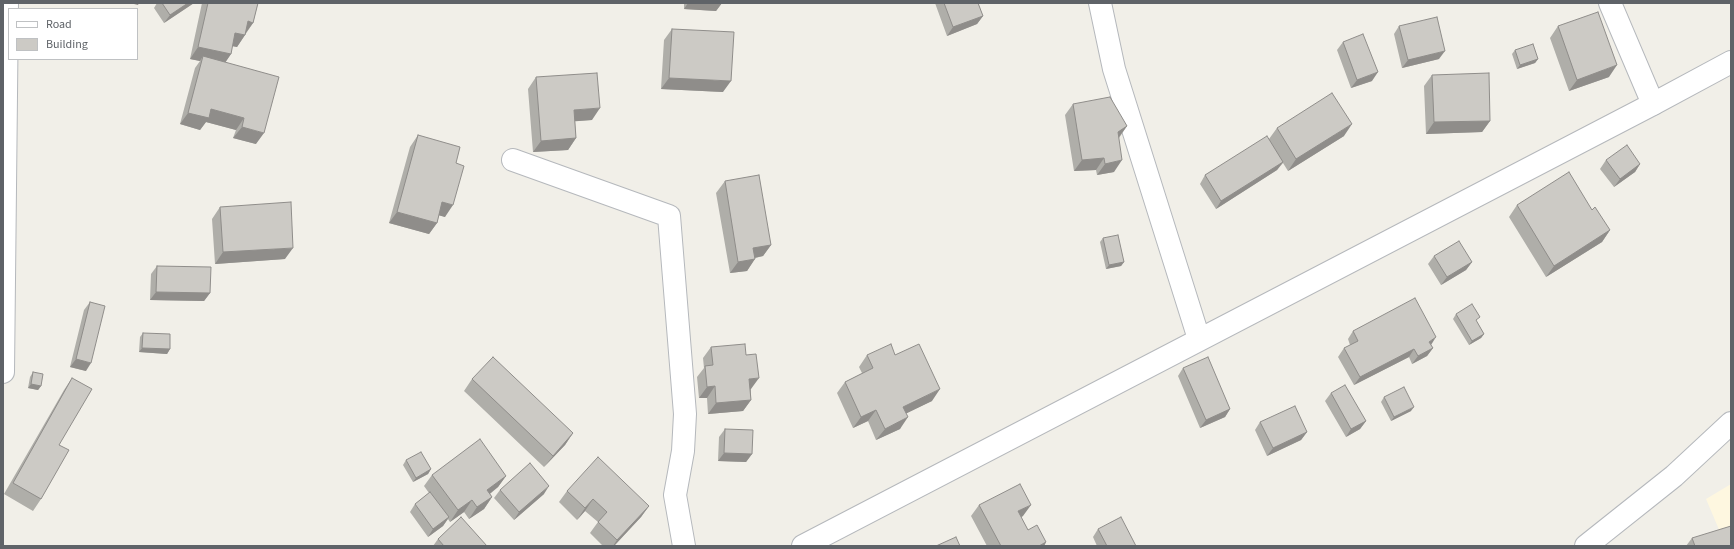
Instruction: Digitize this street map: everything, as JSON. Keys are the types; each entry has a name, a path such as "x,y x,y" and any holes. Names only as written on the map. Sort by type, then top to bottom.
{"street":[{"path":"3,372 7,3"},
{"path":"1100,3 1114,70 1199,339"},
{"path":"1610,3 1653,104"},
{"path":"802,546 1653,104 1731,62"},
{"path":"513,160 668,216 685,414 683,451 674,495 684,546"},
{"path":"1586,546 1674,476 1731,423"}],"shaded area":[{"path":"1731,484 1731,546 1726,546 1706,499"}],"building":[{"path":"162,3 188,3 170,15"},
{"path":"208,3 258,3 253,23 248,21 245,35 235,33 231,54 198,47"},
{"path":"944,3 978,3 983,16 953,27"},
{"path":"1598,12 1617,65 1577,80 1558,26"},
{"path":"1437,17 1445,51 1408,60 1399,26"},
{"path":"672,29 734,32 731,81 669,78"},
{"path":"1363,34 1378,72 1357,80 1343,42"},
{"path":"1533,44 1538,59 1520,65 1515,50"},
{"path":"203,56 279,77 264,133 242,127 244,118 211,109 209,118 188,113"},
{"path":"597,73 600,108 574,110 576,138 541,141 536,77"},
{"path":"1489,73 1490,121 1434,122 1432,75"},
{"path":"1332,93 1352,124 1296,159 1277,128"},
{"path":"1110,97 1127,126 1118,132 1122,160 1105,164 1104,158 1082,160 1073,104"},
{"path":"418,135 460,147 456,163 464,166 453,205 442,202 437,223 397,212"},
{"path":"1267,136 1283,162 1221,201 1205,175"},
{"path":"1627,145 1640,164 1620,179 1606,160"},
{"path":"1569,172 1592,210 1595,207 1610,230 1554,266 1517,205"},
{"path":"759,175 771,245 753,248 755,259 738,262 725,181"},
{"path":"291,202 293,248 223,252 220,207"},
{"path":"1118,235 1124,262 1109,265 1103,238"},
{"path":"1459,241 1472,262 1447,277 1434,256"},
{"path":"157,266 211,267 210,293 156,292"},
{"path":"1415,298 1436,337 1429,342 1433,348 1418,356 1414,349 1360,377 1344,348 1358,341 1353,331"},
{"path":"90,302 105,306 91,363 76,359"},
{"path":"1472,304 1480,317 1476,320 1484,334 1472,341 1456,314"},
{"path":"143,333 170,334 170,349 142,348"},
{"path":"745,344 746,355 756,354 759,378 749,379 751,400 716,403 715,386 707,387 705,366 713,365 711,347"},
{"path":"891,344 895,355 919,344 940,389 903,407 908,417 885,429 876,410 861,417 845,382 873,368 867,355"},
{"path":"493,357 573,433 553,456 472,379"},
{"path":"1208,357 1230,409 1206,420 1183,368"},
{"path":"33,372 43,374 41,386 31,384"},
{"path":"72,378 92,389 59,445 69,450 41,499 13,483"},
{"path":"1345,385 1366,421 1351,429 1331,393"},
{"path":"1404,387 1414,407 1394,417 1384,397"},
{"path":"1295,406 1307,432 1273,448 1260,422"},
{"path":"725,429 753,430 752,454 724,453"},
{"path":"480,439 506,476 487,490 492,497 477,507 472,500 458,510 432,475"},
{"path":"421,452 431,469 416,478 406,460"},
{"path":"598,457 649,506 617,540 598,522 607,512 593,499 585,508 567,491"},
{"path":"530,463 549,486 519,512 500,490"},
{"path":"1020,484 1031,505 1018,511 1028,530 1037,525 1046,542 1039,546 1001,546 979,505"},
{"path":"430,492 449,517 433,529 415,504"},
{"path":"461,517 487,546 444,546 438,539"},
{"path":"1121,517 1136,546 1107,546 1098,529"},
{"path":"1731,526 1731,546 1695,546 1692,538"},
{"path":"956,537 960,546 936,546"}]}
